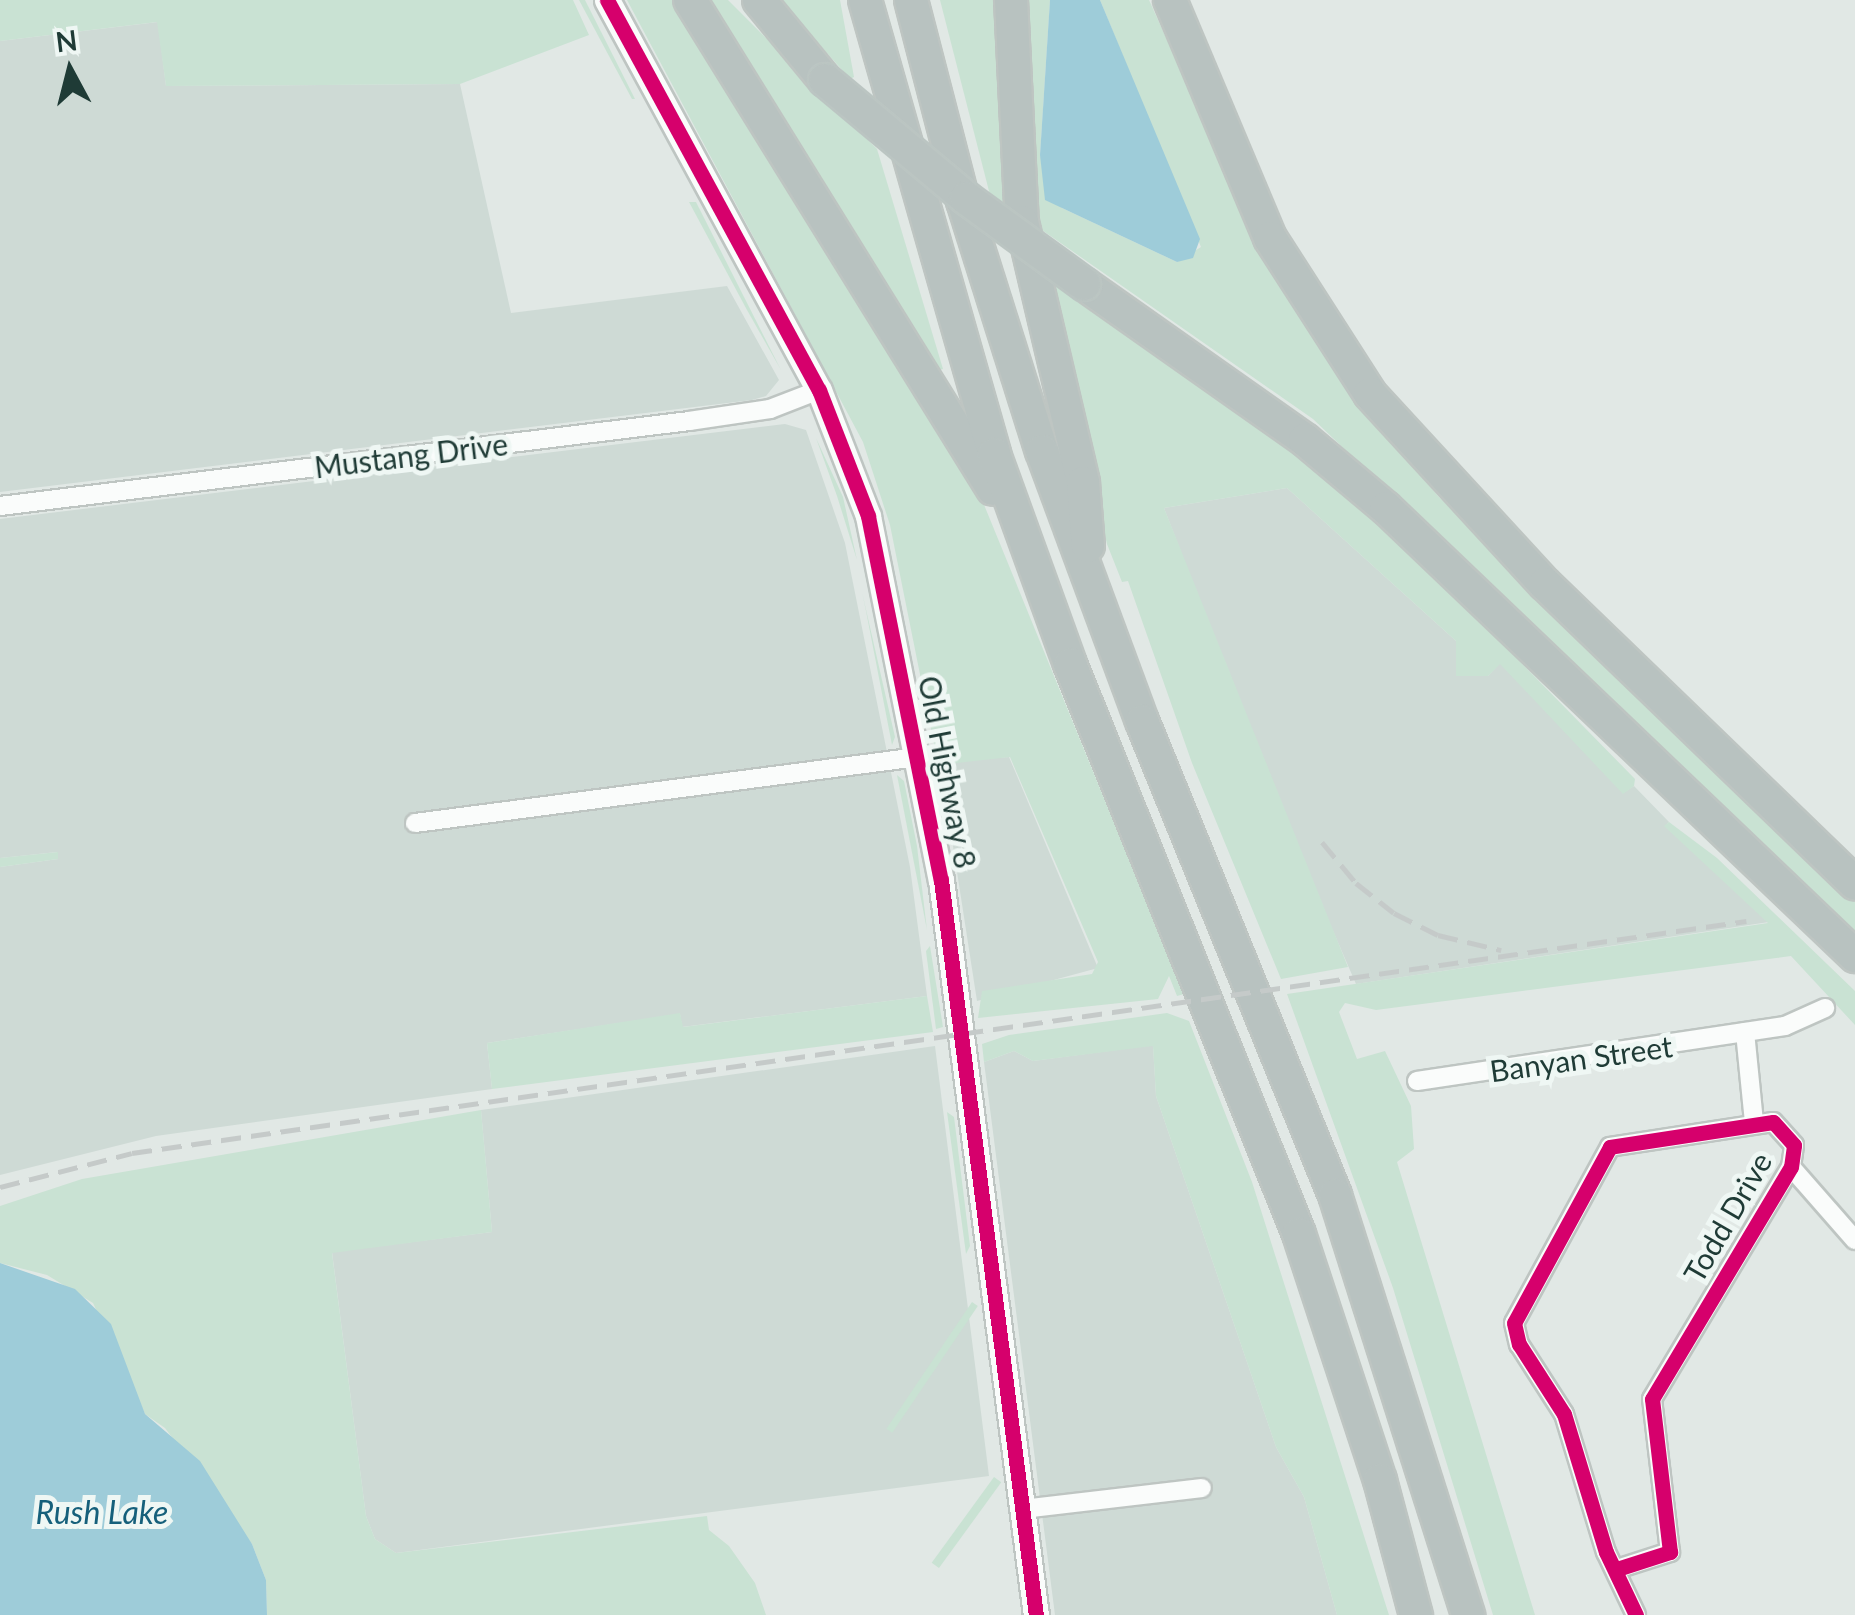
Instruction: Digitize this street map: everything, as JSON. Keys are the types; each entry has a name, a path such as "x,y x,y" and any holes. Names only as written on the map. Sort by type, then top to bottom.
{"highway":[{"path":"690,0 1022,536"},
{"path":"748,0 817,71 966,198 1305,440 1533,646 1855,956"},
{"path":"759,0 817,71"},
{"path":"864,0 954,323 1022,536 1299,1234 1370,1447 1416,1615"},
{"path":"912,0 992,296 1091,586 1304,1113 1436,1502 1479,1615"},
{"path":"1011,0 1022,222 1084,484 1091,586"},
{"path":"1170,0 1270,238 1370,394 1544,584 1855,882"},
{"path":"1436,1502 1468,1615"}],"street":[{"name":"Old Highway 8","path":"607,0 819,390 868,516 918,757 949,935 1036,1615"},
{"name":"Mustang Drive","path":"0,506 770,410 819,390"},
{"path":"416,823 918,757"},
{"name":"Banyan Street","path":"1417,1080 1785,1026 1826,1008"},
{"path":"1745,1032 1754,1122"},
{"name":"Todd Drive","path":"1618,1569 1670,1552 1652,1399 1791,1167 1790,1135 1772,1122 1610,1147 1514,1323 1519,1344 1564,1414 1606,1552 1618,1569 1636,1615"},
{"name":"Todd Drive","path":"1791,1167 1855,1240"},
{"path":"1023,1510 1202,1488"}],"shaded area":[{"path":"158,22 166,86 460,84 511,313 727,286 779,380 766,396 752,400 0,492 0,41"},
{"path":"785,424 806,430 845,543 910,867 927,996 682,1027 680,1014 487,1043 492,1089 156,1136 0,1175 0,867 58,859 57,852 0,858 0,519"},
{"path":"1287,488 1456,641 1463,674 1488,676 1500,663 1623,793 1634,786 1669,822 1665,826 1769,922 1356,984 1278,804 1164,508"},
{"path":"1009,757 1098,968 977,1001 940,762"},
{"path":"1153,1045 1156,1096 1276,1447 1304,1497 1337,1615 1055,1615 984,1062 1014,1051 1033,1061"},
{"path":"935,1046 989,1476 396,1553 375,1539 366,1516 332,1252 492,1232 481,1110"}],"green space":[{"path":"0,0 573,0 589,35 460,84 166,86 157,22 0,41"},
{"path":"579,0 585,0 635,99 632,99"},
{"path":"627,0 682,0 978,490 1184,994 1177,996 1169,976 1158,999 978,1018 982,991 1092,974 1098,962 1010,757 948,764 937,759 890,525 863,442"},
{"path":"700,0 728,0 877,149 943,369 929,373"},
{"path":"780,0 840,0 854,77 850,79"},
{"path":"940,0 1004,0 1016,214 990,195"},
{"path":"1019,0 1050,0 1040,155 1062,208 1177,262 1201,247 1100,0 1149,0 1268,263 1370,415 1438,496 1855,902 1855,937 1313,419 1032,223"},
{"path":"689,202 696,202 781,370 747,310"},
{"path":"1043,275 1307,457 1433,573 1635,779 1634,786 1623,794 1500,664 1488,676 1456,676 1456,641 1287,488 1164,508 1348,967 1281,979 1192,763 1128,581 1122,582 1107,544"},
{"path":"816,438 843,497 857,560 837,496"},
{"path":"862,592 895,737 892,745 866,611"},
{"path":"897,775 904,781 917,846 927,930"},
{"path":"1669,822 1717,858 1855,991 1855,1025 1791,956 1376,1010 1345,1003 1339,1012 1357,1059 1385,1051 1411,1106 1414,1149 1397,1162 1535,1615 1493,1615 1393,1288 1287,994 1768,923 1664,826"},
{"path":"58,852 58,859 0,867 0,858"},
{"path":"930,946 943,1027 936,1029 926,951"},
{"path":"927,996 933,1032 492,1089 487,1043 680,1013 683,1027"},
{"path":"1167,1013 1189,1021 1252,1182 1389,1615 1337,1615 1304,1497 1276,1447 1156,1096 1153,1046 1033,1061 1014,1051 984,1062 982,1044 1009,1035"},
{"path":"481,1110 492,1232 332,1253 366,1516 375,1539 396,1553 707,1516 709,1530 729,1546 755,1583 766,1615 267,1615 266,1580 252,1544 165,1428 145,1414 93,1303 47,1275 0,1263 0,1206 82,1179"},
{"path":"947,1112 954,1117 970,1246 966,1254"},
{"path":"972,1302 978,1306 892,1433 886,1429"},
{"path":"994,1477 1001,1482 939,1568 932,1563"}],"water":[{"path":"1050,0 1100,0 1200,239 1193,258 1177,262 1045,200 1040,155"},
{"name":"Rush Lake","path":"0,1263 75,1289 111,1324 145,1414 200,1461 252,1544 266,1580 267,1615 0,1615"}],"railway":[{"path":"1322,842 1356,883 1394,913 1438,935 1501,950"},
{"path":"0,1187 132,1153 1746,921"}],"cycle path":[{"path":"607,0 819,390 868,516 941,880 1036,1615"},
{"path":"1617,1569 1670,1552 1652,1399 1791,1167 1794,1145 1773,1122 1610,1147 1514,1323 1519,1344 1564,1414 1606,1552 1636,1615"}]}
